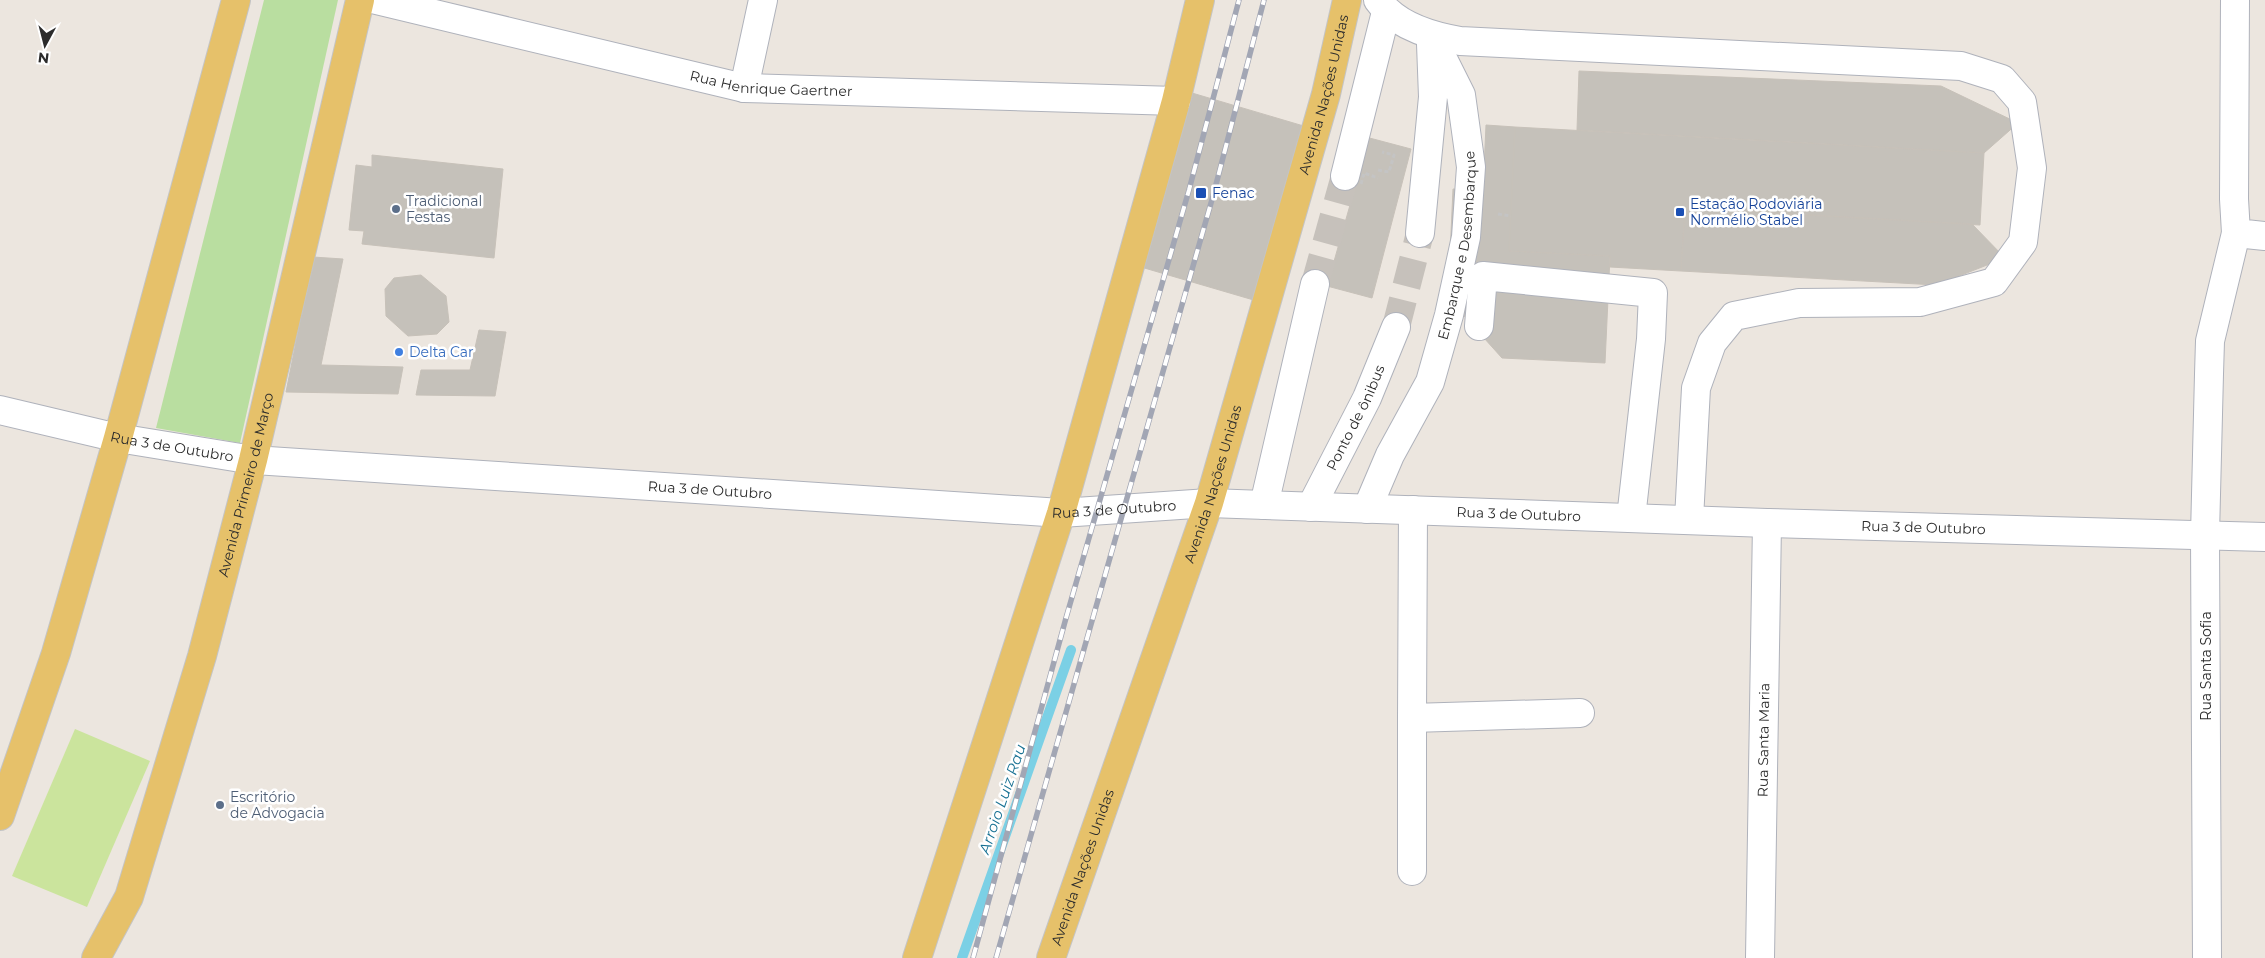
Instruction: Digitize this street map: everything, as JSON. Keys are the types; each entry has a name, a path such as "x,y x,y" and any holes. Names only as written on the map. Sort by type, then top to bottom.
{"main road":[{"path":"0,816 56,654 118,438 236,0"},
{"name":"Avenida Primeiro de Março","path":"96,958 129,897 202,656 253,460 360,0"},
{"path":"918,958 1061,513 1176,102 1200,0"},
{"name":"Avenida Nações Unidas","path":"1052,958 1209,503 1326,94 1347,0"}],"street":[{"name":"Rua Henrique Gaertner","path":"376,0 744,88 1176,102"},
{"path":"744,88 763,0"},
{"name":"Rua Santa Sofia","path":"2207,958 2205,535 2209,374 2210,341 2236,234 2234,199 2235,0"},
{"path":"1353,180 1382,6 1431,35 1460,41 1644,52 1960,66 2002,79 2022,102 2032,168 2024,242 1994,282 1920,302 1799,303 1734,316 1712,342 1696,388 1688,519"},
{"path":"1420,233 1433,97 1431,35"},
{"name":"Embarque e Desembarque","path":"1367,509 1390,455 1430,382 1449,315 1466,237 1472,167 1461,95 1431,35"},
{"path":"2236,234 2265,236"},
{"path":"1479,326 1483,276 1653,293 1651,339 1631,518"},
{"path":"1264,505 1316,284"},
{"name":"Ponto de ônibus","path":"1311,506 1367,398 1396,327"},
{"name":"Rua 3 de Outubro","path":"0,410 118,438 253,460 1061,513 1209,503 1767,523 2265,537"},
{"path":"1412,871 1413,510"},
{"name":"Rua Santa Maria","path":"1760,958 1767,523"},
{"path":"1412,718 1580,713"}],"path":[{"path":"1353,180 1364,173 1378,178"}],"green space":[{"path":"264,0 338,0 240,443 156,428"},
{"path":"75,729 150,761 87,907 12,876"}],"building":[{"path":"1579,71 1941,86 2018,123 1984,153 1577,130"},
{"path":"1192,93 1307,127 1257,301 1141,267"},
{"path":"1486,125 1515,127 1509,251 1610,256 1605,363 1502,358 1448,298 1453,189 1483,191"},
{"path":"1515,127 1984,153 1980,225 1685,208 1681,271 1610,267 1610,256 1509,251"},
{"path":"1362,136 1411,149 1372,298 1327,286 1354,191 1348,189"},
{"path":"372,155 503,169 494,258 362,244 364,231 349,230 356,165 372,167"},
{"path":"1685,208 1972,224 2005,258 1936,285 1681,271"},
{"path":"313,257 343,259 321,365 403,367 398,394 286,392"},
{"path":"421,275 446,296 449,322 437,334 408,336 386,316 385,289 394,278"},
{"path":"479,330 506,332 495,396 416,395 421,370 470,370"}],"waterway":[{"name":"Arroio Luiz Rau","path":"962,958 1071,650"}],"tunnel":[{"path":"1315,284 1345,176"},
{"path":"1396,327 1420,233"}],"railway":[{"path":"973,958 1066,618 1189,190 1239,0"},
{"path":"996,958 1213,196 1264,0"}],"place":[{"name":"Fenac","path":"1201,193"},
{"name":"Tradicional Festas","path":"396,209"},
{"name":"Estação Rodoviária Normélio Stabel","path":"1680,212"},
{"name":"Delta Car","path":"399,352"},
{"name":"Escritório de Advogacia","path":"220,805"}]}
